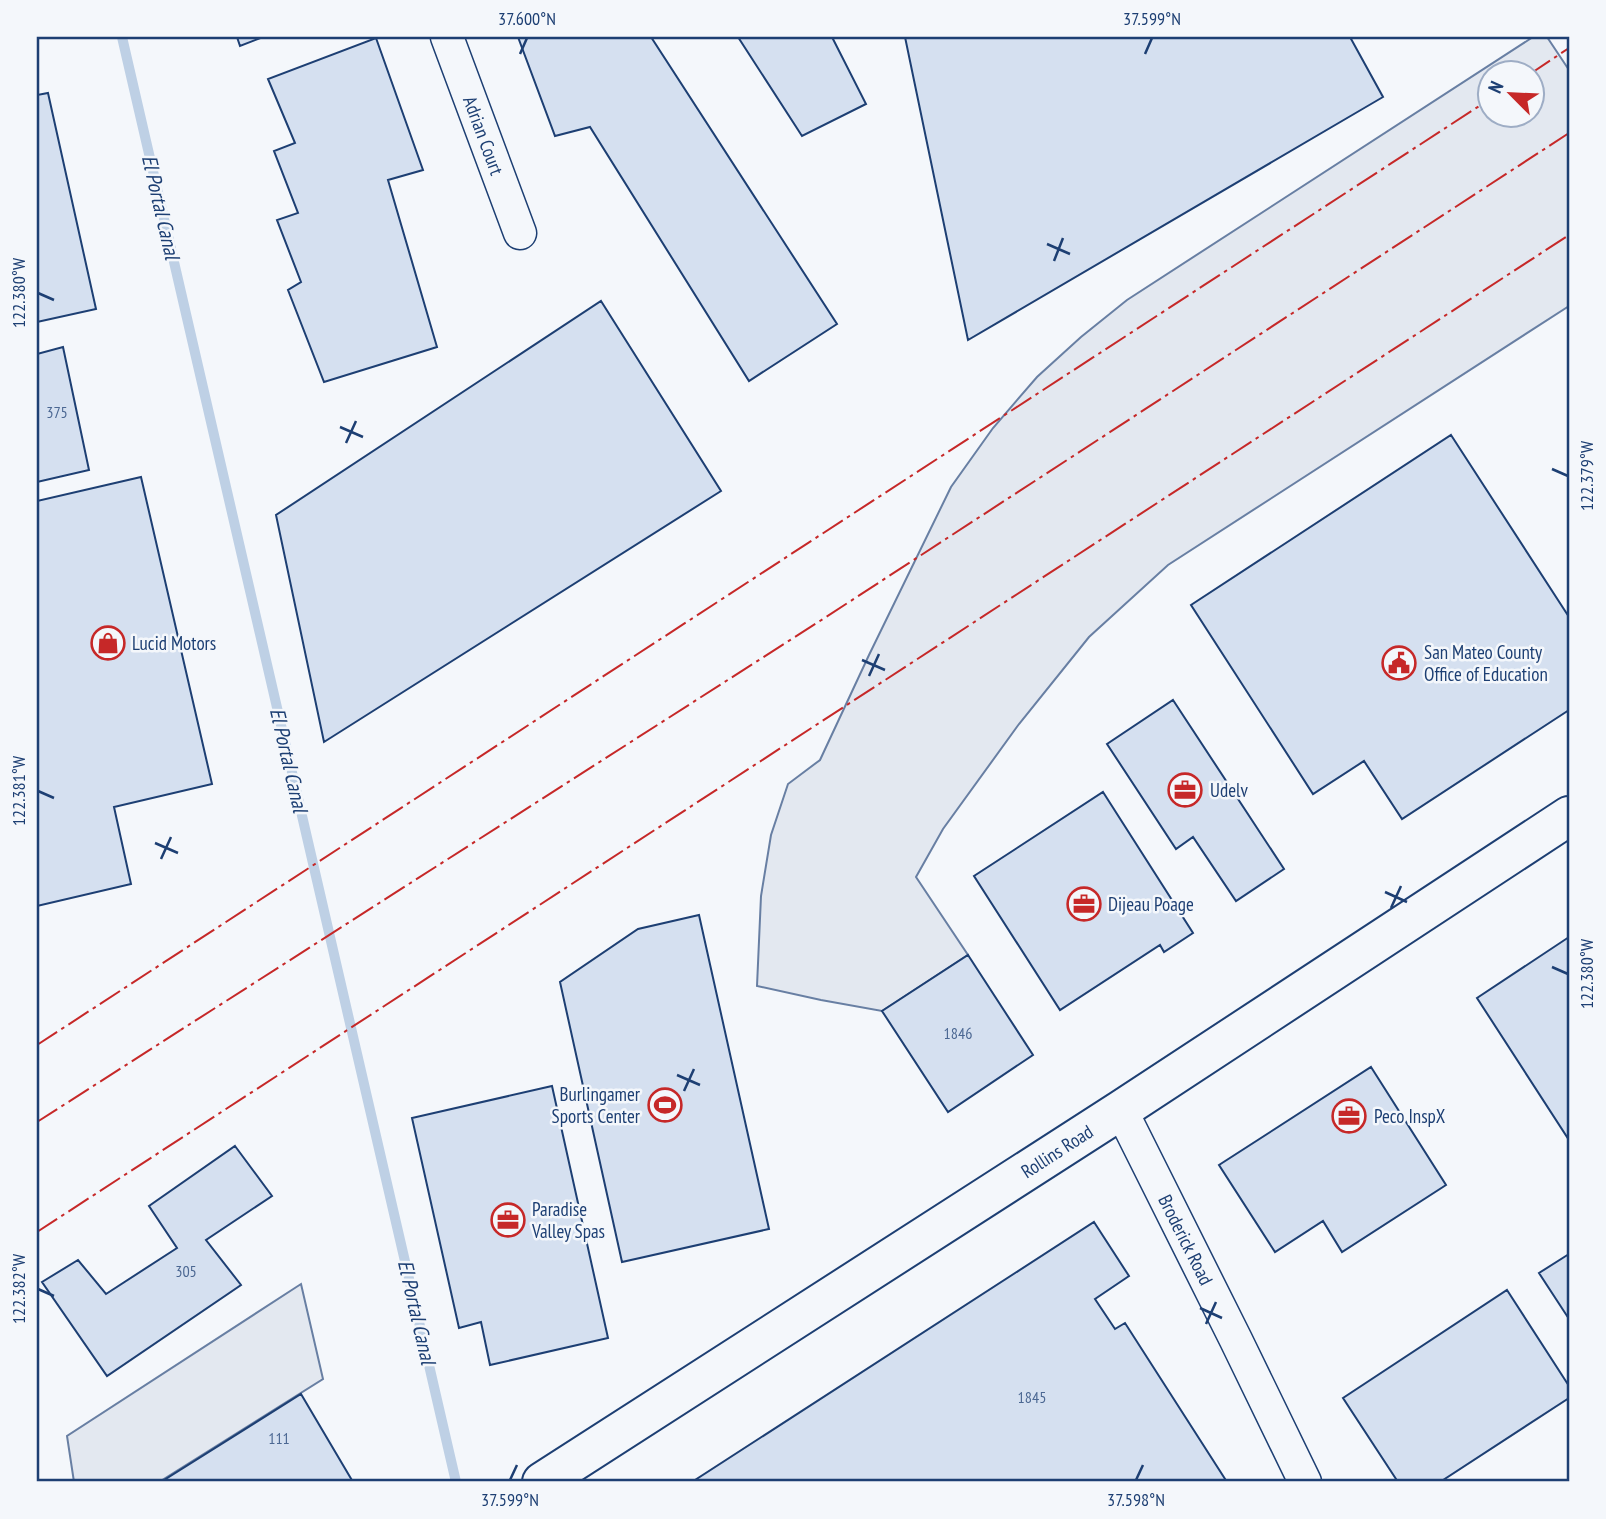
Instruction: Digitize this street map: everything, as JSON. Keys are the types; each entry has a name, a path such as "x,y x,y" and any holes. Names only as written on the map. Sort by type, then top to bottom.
{"main road":[{"name":"Rollins Road","path":"542,1482 1121,1110 1569,816"}],"street":[{"name":"Adrian Court","path":"447,37 520,233"},
{"name":"Broderick Road","path":"1121,1110 1305,1482"}],"shaded area":[{"path":"1533,37 1547,37 1569,70 1569,306 1168,565 1089,637 1019,724 943,829 916,877 968,955 882,1011 757,986 761,896 771,835 788,784 820,760 951,487 993,428 1037,377 1127,300 1476,74 1476,130 1546,130 1546,60 1497,60"},
{"path":"301,1284 323,1379 159,1482 74,1482 67,1436"}],"building":[{"path":"237,37 263,37 240,46"},
{"path":"518,37 651,37 837,324 749,381 590,127 555,136"},
{"path":"738,37 832,37 866,104 802,136"},
{"path":"905,37 1350,37 1383,97 968,340"},
{"path":"376,38 423,170 388,180 437,347 324,382 288,290 301,282 277,220 298,213 274,151 295,143 268,79"},
{"path":"48,93 96,309 37,322 37,95"},
{"path":"601,301 721,491 324,742 276,515"},
{"path":"63,347 89,470 37,482 37,354"},
{"name":"San Mateo County Office of Education","path":"1451,435 1569,617 1569,710 1402,819 1364,761 1313,794 1191,605"},
{"name":"Lucid Motors","path":"141,477 212,784 114,807 131,884 37,906 37,501"},
{"name":"Udelv","path":"1173,700 1284,869 1236,901 1193,837 1176,849 1107,744"},
{"name":"Dijeau Poage","path":"1103,792 1193,933 1164,952 1160,945 1060,1010 974,876"},
{"name":"Burlingamer Sports Center","path":"699,915 769,1229 622,1262 560,982 638,929"},
{"path":"1569,937 1569,1140 1477,998"},
{"path":"968,955 1033,1055 948,1112 882,1011"},
{"name":"Peco InspX","path":"1371,1067 1446,1185 1342,1252 1323,1221 1275,1252 1219,1165"},
{"name":"Paradise Valley Spas","path":"552,1086 608,1338 490,1365 481,1322 459,1328 412,1118"},
{"path":"235,1146 272,1196 206,1240 241,1285 107,1376 42,1282 78,1260 106,1294 177,1248 149,1206"},
{"path":"1094,1222 1129,1276 1095,1299 1115,1329 1125,1323 1227,1482 692,1482"},
{"path":"1569,1254 1569,1319 1539,1273"},
{"path":"1507,1290 1569,1386 1569,1398 1440,1482 1398,1482 1343,1398"},
{"path":"301,1394 353,1482 161,1482"}],"waterway":[{"name":"El Portal Canal","path":"122,37 456,1482"}],"power":[{"path":"1546,63 1569,48"},
{"path":"37,1045 1476,108"},
{"path":"37,1122 823,619 1569,133"},
{"path":"37,1232 1569,235"}],"place":[{"name":"Lucid Motors","path":"108,643"},
{"name":"San Mateo County Office of Education","path":"1399,663"},
{"name":"Udelv","path":"1185,790"},
{"name":"Dijeau Poage","path":"1084,904"},
{"name":"Burlingamer Sports Center","path":"665,1105"},
{"name":"Peco InspX","path":"1349,1116"},
{"name":"Paradise Valley Spas","path":"508,1220"}]}
